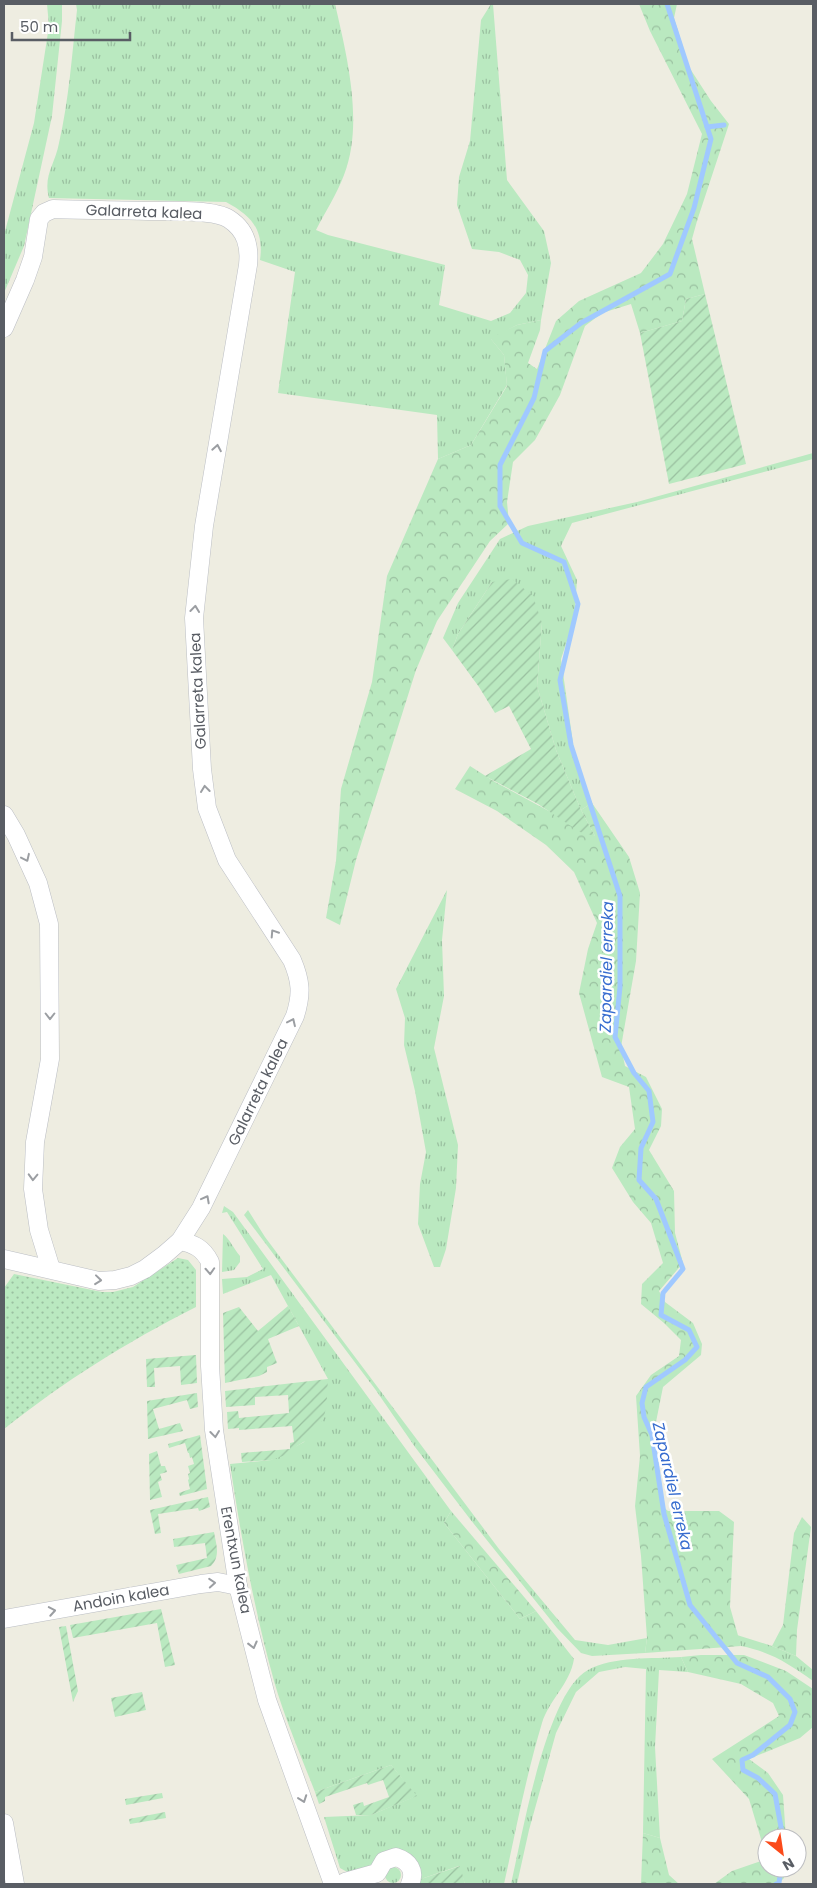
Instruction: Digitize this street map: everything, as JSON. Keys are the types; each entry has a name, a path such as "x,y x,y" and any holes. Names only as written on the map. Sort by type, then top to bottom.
{"street":[{"name":"Galarreta kalea","path":"4,328 33,257 39,219 44,213 53,209 188,211 227,217 238,225 250,249 204,526 194,618 202,769 208,808 224,853 292,960 298,976 300,998 295,1016 217,1177 201,1208 180,1240 145,1269 131,1276 115,1280 98,1281 4,1259"},
{"path":"4,815 16,834 38,883 48,924 50,1059 34,1142 33,1189 39,1230 51,1269"},
{"name":"Erentxun kalea","path":"180,1240 200,1248 206,1253 210,1262 210,1366 214,1430 238,1586 267,1700 333,1884"},
{"name":"Andoin kalea","path":"4,1619 201,1584 218,1582 238,1586"},
{"path":"4,1822 15,1884"},
{"path":"344,1884 377,1873 384,1861 396,1857 407,1862 411,1868 413,1874 410,1884"}],"green space":[{"path":"47,4 62,4 62,21 52,116 24,246 4,293 4,235 34,123 49,26"},
{"path":"76,4 335,4 352,90 353,134 350,155 344,175 316,230 328,235 445,265 439,305 491,321 510,313 526,293 528,275 520,260 499,252 472,249 457,205 459,177 470,141 481,20 491,4 493,4 507,180 544,231 551,263 541,320 517,325 491,339 504,355 507,385 471,445 438,459 437,415 278,393 295,272 260,260 261,249 258,232 249,219 235,207 226,202 49,198 48,176 59,143 68,94 77,10"},
{"path":"639,4 677,4 674,18 689,67 711,101 729,124 692,239 705,294 686,299 682,321 640,333 631,304 602,313 585,326 560,395 535,440 513,462 507,502 509,523 490,541 437,621 416,670 356,860 340,925 326,918 336,861 341,789 372,682 387,576 438,459 471,445 507,386 504,355 490,338 517,325 541,320 540,330 528,363 537,369 556,321 579,301 641,273 663,244 687,194 702,134 650,31"},
{"path":"705,294 746,464 669,484 640,333 682,321 686,299"},
{"path":"813,453 813,459 572,523 561,546 577,580 574,620 561,659 575,757 592,803 581,810 556,750 537,686 542,623 492,582 458,634 452,650 443,638 458,603 500,539 528,526 637,502"},
{"path":"512,579 533,596 542,623 537,686 556,750 581,810 595,836 580,832 538,804 485,776 531,749 509,706 495,713 452,650 458,634 492,582"},
{"path":"470,766 495,782 595,836 581,810 592,803 629,857 640,893 636,961 621,1047 625,1066 646,1077 662,1109 661,1126 649,1150 674,1191 675,1233 683,1263 659,1291 665,1302 693,1323 702,1344 701,1355 663,1387 654,1432 662,1506 668,1511 719,1511 734,1522 730,1607 741,1646 645,1653 647,1638 635,1506 640,1456 636,1396 651,1375 679,1356 681,1340 641,1304 642,1284 663,1263 651,1223 633,1202 612,1168 620,1147 635,1129 629,1087 602,1077 579,993 588,949 597,923 574,872 546,845 497,811 455,789"},
{"path":"447,890 442,940 444,996 434,1048 458,1145 456,1188 446,1249 440,1267 434,1267 418,1224 420,1184 426,1152 415,1091 404,1045 405,1018 396,989"},
{"path":"224,1206 233,1212 451,1511 444,1523 520,1619 536,1611 574,1659 564,1684 549,1707 542,1723 526,1783 504,1884 465,1884 459,1866 418,1880 417,1866 379,1857 369,1868 349,1873 340,1868 324,1817 371,1815 416,1796 391,1765 315,1792 278,1695 254,1600 230,1464 271,1460 304,1442 328,1379 271,1275 223,1294 222,1279 247,1277 263,1269 227,1212 222,1213"},
{"path":"248,1210 265,1237 499,1549 575,1640 608,1645 647,1638 645,1653 592,1656 581,1653 557,1628 415,1447 375,1389 244,1215"},
{"path":"223,1234 240,1256 240,1262 234,1270 222,1272"},
{"path":"178,1258 188,1260 196,1270 196,1307 145,1334 73,1378 4,1429 4,1288 14,1274 102,1292 113,1292 133,1287"},
{"path":"288,1306 299,1326 268,1339 277,1363 267,1367 267,1372 259,1376 225,1383 223,1313 239,1307 258,1331"},
{"path":"196,1355 197,1383 181,1385 180,1366 154,1368 155,1387 147,1387 146,1359"},
{"path":"328,1379 323,1420 306,1440 296,1447 292,1453 271,1460 242,1462 241,1453 290,1449 290,1443 294,1442 292,1426 239,1430 239,1428 228,1429 227,1412 238,1411 239,1418 289,1413 288,1395 255,1397 255,1405 226,1407 225,1391"},
{"path":"197,1393 198,1407 190,1409 187,1400 153,1409 159,1429 180,1423 183,1431 148,1439 147,1401"},
{"path":"200,1435 207,1489 180,1496 179,1493 190,1489 188,1466 194,1464 185,1443 169,1448 168,1444"},
{"path":"157,1451 161,1466 165,1466 167,1472 160,1474 162,1480 158,1482 162,1497 150,1500 149,1454"},
{"path":"208,1497 210,1507 199,1511 198,1508 158,1514 161,1533 155,1534 150,1510"},
{"path":"451,1511 536,1611 520,1619 444,1523"},
{"path":"802,1517 811,1527 797,1630 796,1656 772,1646 783,1625 794,1533"},
{"path":"214,1532 217,1554 211,1566 179,1574 176,1565 207,1558 205,1543 174,1547 173,1539"},
{"path":"161,1609 175,1665 165,1667 157,1623 73,1638 70,1625"},
{"path":"66,1626 78,1691 73,1702 59,1627"},
{"path":"737,1635 796,1656 813,1670 813,1681 779,1659 741,1646"},
{"path":"744,1655 786,1671 813,1689 813,1727 800,1738 749,1759 768,1773 783,1795 785,1828 758,1828 749,1799 712,1759 779,1716 773,1703 741,1684 688,1672 681,1657"},
{"path":"681,1657 688,1672 659,1670 655,1747 660,1838 643,1833 646,1669 625,1667 599,1672 576,1692 556,1733 529,1830 517,1884 511,1884 529,1801 548,1735 560,1706 573,1684 588,1670 609,1662"},
{"path":"142,1692 146,1710 115,1717 111,1698"},
{"path":"391,1765 417,1796 371,1815 356,1815 353,1805 363,1802 364,1806 389,1797 383,1780 368,1785 367,1783 325,1797 325,1801 319,1804 315,1792"},
{"path":"162,1793 163,1798 126,1805 125,1799"},
{"path":"165,1812 166,1818 130,1824 129,1819"},
{"path":"643,1833 660,1838 669,1875 679,1884 641,1884"},
{"path":"757,1862 757,1878 784,1878 778,1884 714,1884 732,1871"},
{"path":"460,1866 465,1884 416,1884 418,1880"},
{"path":"390,1867 396,1867 401,1872 399,1881 390,1883 385,1878 385,1872"}],"waterway":[{"name":"Zapardiel erreka","path":"667,4 711,139 694,208 670,274 581,323 545,351 534,398 500,465 500,506 522,543 564,562 578,604 560,680 571,745 620,896 620,987 615,1037 634,1073 649,1091 653,1122 641,1148 639,1180 656,1199 683,1269 663,1293 661,1315 689,1330 697,1347 685,1360 646,1387 642,1403 644,1417 652,1435 664,1514 690,1605 737,1663 768,1677 790,1699 795,1712 790,1725 753,1755 742,1760 743,1770 758,1778 775,1794 781,1828"},
{"path":"707,127 724,125"},
{"name":"Zapardiel erreka","path":"776,1884 779,1883 780,1878"}]}
